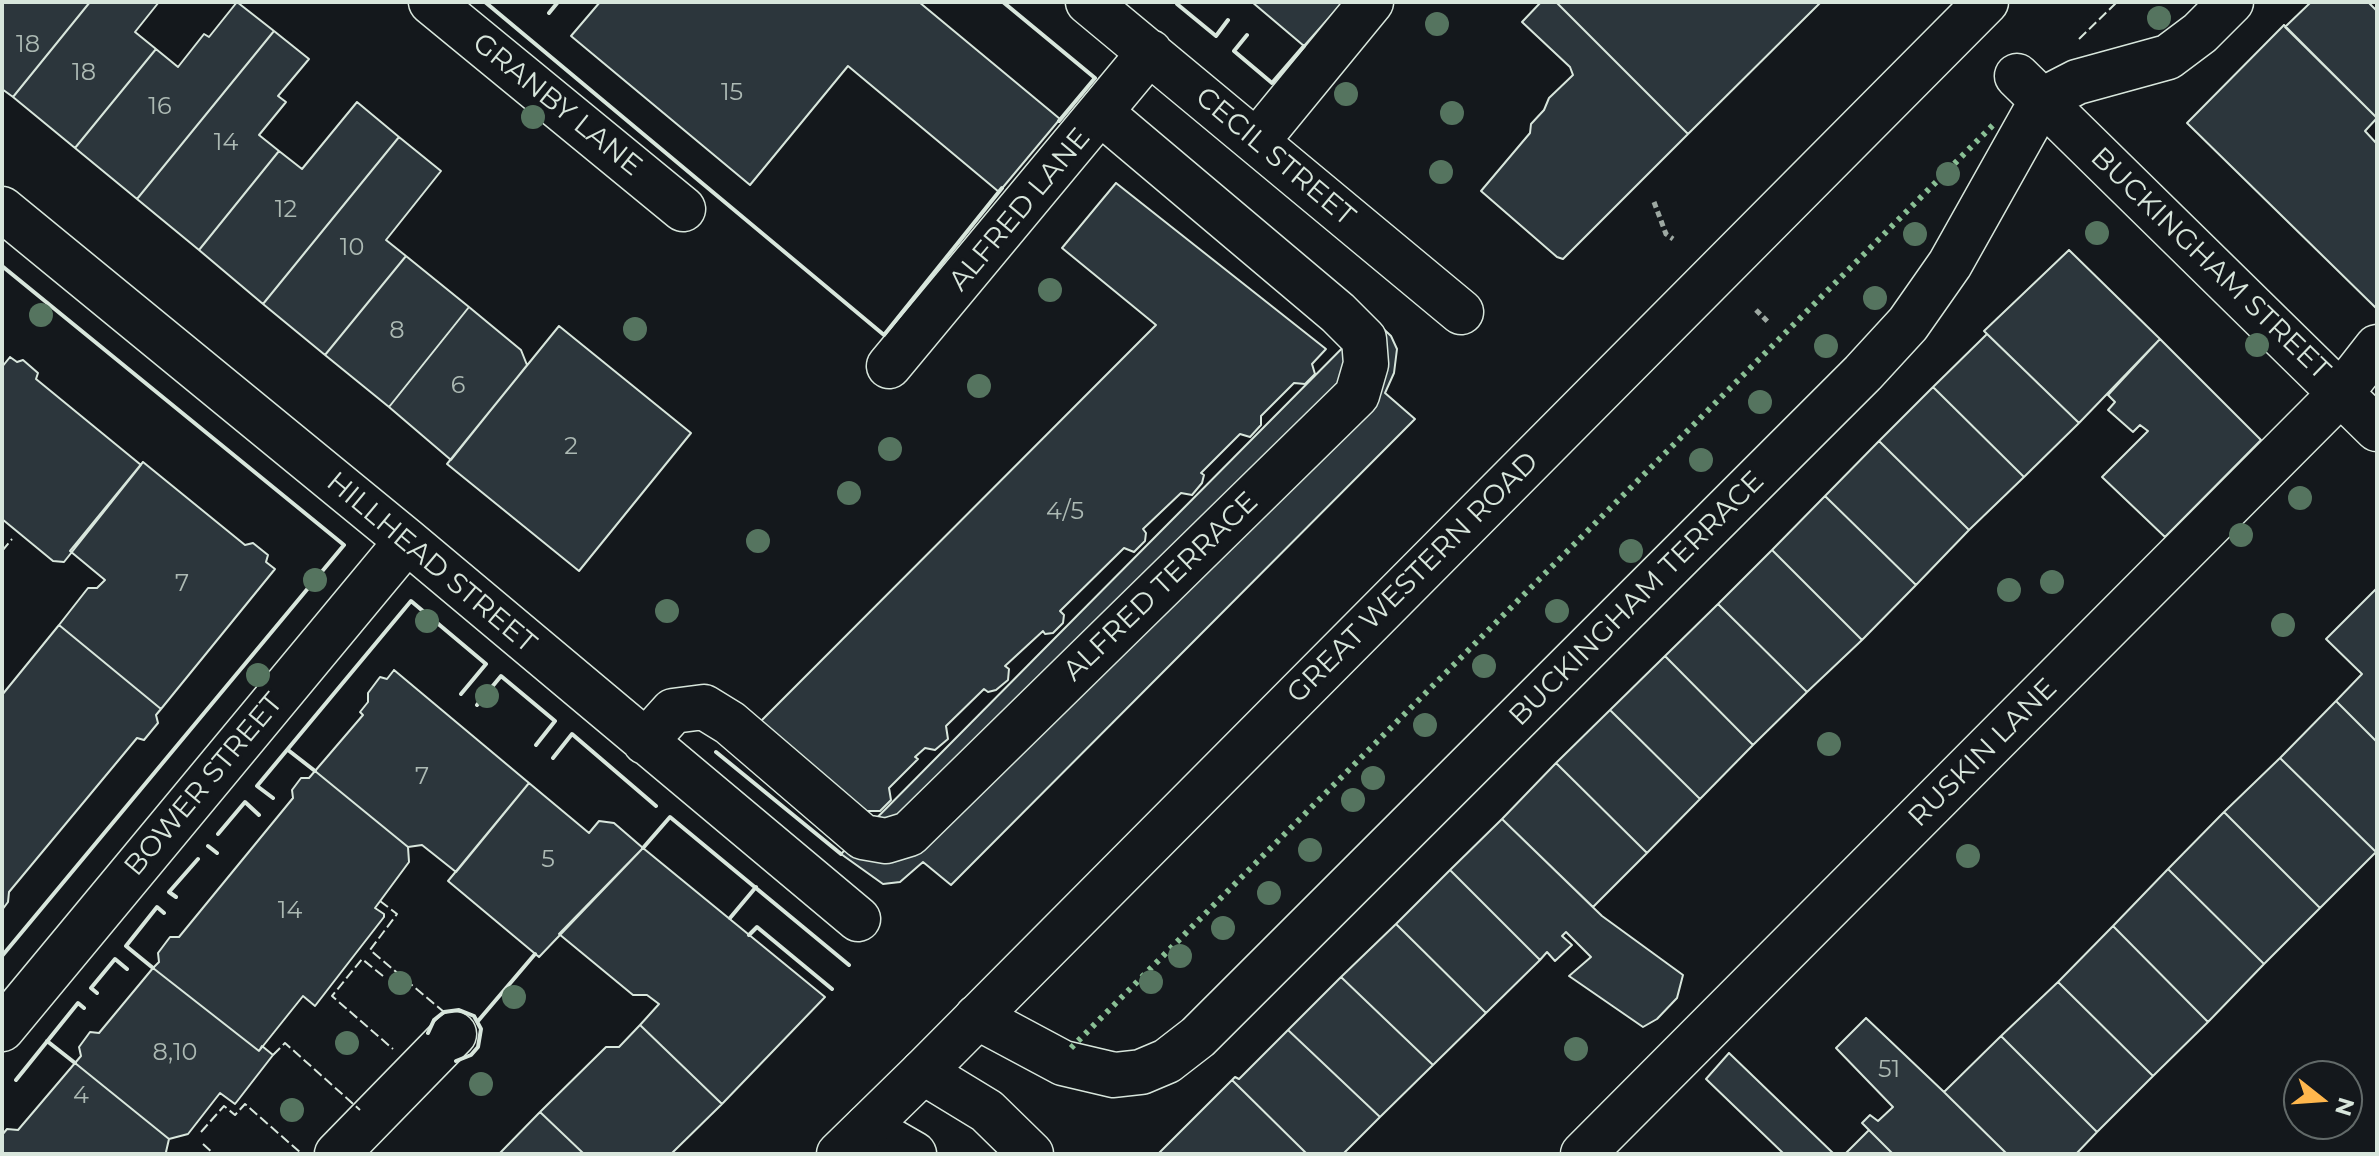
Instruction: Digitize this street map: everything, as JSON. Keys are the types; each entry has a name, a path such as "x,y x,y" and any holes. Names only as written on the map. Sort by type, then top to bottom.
{"street":[{"name":"GRANBY LANE","path":"431,2 683,209"},
{"name":"CECIL STREET","path":"1088,2 1461,312"},
{"path":"1257,141 1371,2"},
{"name":"GREAT WESTERN ROAD","path":"853,1141 1986,2"},
{"path":"2029,88 2077,82 2168,57 2200,33 2231,2"},
{"name":"ALFRED LANE","path":"889,366 1150,52"},
{"name":"BUCKINGHAM TERRACE","path":"977,1017 1063,1063 1114,1075 1141,1072 1167,1061 1198,1037 1863,373 1908,324 1950,264 2029,88"},
{"name":"BUCKINGHAM STREET","path":"2029,88 2377,429"},
{"name":"ALFRED TERRACE","path":"645,742 673,711 704,707 730,723 863,837 886,841 909,834 1357,395 1366,364 1364,339 1338,313 1101,113"},
{"name":"HILLHEAD STREET","path":"2,209 407,541 858,919"},
{"name":"RUSKIN LANE","path":"1583,1154 2341,393 2377,347"},
{"name":"BOWER STREET","path":"2,1029 407,541"},
{"path":"337,1154 454,1034"},
{"path":"923,1072 987,1111 1031,1154"},
{"path":"853,1141 914,1154"}],"building":[{"path":"2,2 90,2 13,97 2,89"},
{"path":"90,2 159,2 135,32 156,49 75,148 13,97"},
{"path":"237,2 274,31 137,199 75,148 156,49 178,67 204,34 209,37"},
{"path":"600,2 919,2 1060,119 999,192 848,66 750,185 571,36"},
{"path":"1252,2 1343,2 1304,46"},
{"path":"1541,2 1556,2 1688,134 1563,259 1481,191 1530,133 1531,124 1544,110 1549,98 1573,75 1570,67 1522,22"},
{"path":"1556,2 1821,2 1688,134"},
{"path":"2311,2 2368,2 2377,11 2377,118 2285,27"},
{"path":"2284,25 2377,118 2365,131 2377,144 2377,309 2187,123"},
{"path":"274,31 309,59 278,96 286,102 259,135 279,151 199,250 137,199"},
{"path":"357,102 399,137 263,304 199,250 279,151 302,169"},
{"path":"399,137 441,171 386,240 406,256 325,355 263,304"},
{"path":"1116,183 1326,349 1312,364 1315,374 1305,384 1294,383 1261,416 1261,425 1250,437 1240,434 1201,473 1204,475 1202,483 1192,495 1181,493 1143,529 1145,541 1134,552 1124,548 1060,611 1064,615 1063,623 1053,633 1045,634 1043,631 1005,666 1009,669 1008,680 996,690 988,692 984,689 946,726 948,739 935,750 925,748 915,757 918,759 889,788 891,800 880,811 867,811 857,822 751,731 1156,325 1062,248"},
{"path":"2069,250 2160,339 2079,423 1984,331"},
{"path":"406,256 469,307 389,407 325,355"},
{"path":"469,307 521,350 527,365 451,460 389,407"},
{"path":"1372,318 1391,336 1397,349 1394,373 1385,393 1415,419 951,885 923,862 900,882 883,884 841,854"},
{"path":"559,326 691,433 579,571 447,464"},
{"path":"1987,334 2079,423 2024,477 1933,387"},
{"path":"2160,339 2261,440 2165,537 2102,477 2148,431 2140,425 2133,432 2108,410 2115,402 2108,395"},
{"path":"10,357 17,362 23,360 38,373 36,379 141,465 64,562 53,561 2,519 2,367"},
{"path":"1933,387 2024,477 1969,530 1879,441"},
{"path":"1879,441 1969,530 1916,585 1825,496"},
{"path":"143,462 245,545 253,543 268,555 266,562 275,569 161,709 59,625 88,588 97,588 105,580 70,551"},
{"path":"1825,496 1916,585 1862,640 1772,550"},
{"path":"1772,550 1862,640 1807,692 1718,604"},
{"path":"2377,588 2377,742 2336,701 2362,674 2326,639"},
{"path":"1718,604 1807,692 1753,745 1665,656"},
{"path":"59,625 161,709 156,715 158,723 144,740 137,738 9,892 8,902 2,910 2,695"},
{"path":"1665,656 1753,745 1700,799 1610,710"},
{"path":"394,670 529,783 456,872 422,845 408,847 315,771 363,715 360,712 368,702 368,693 380,677 387,679"},
{"path":"2336,701 2377,742 2376,852 2280,758"},
{"path":"1610,710 1700,799 1647,853 1556,763"},
{"path":"2280,758 2376,852 2320,908 2224,812"},
{"path":"1556,763 1647,853 1593,907 1502,819"},
{"path":"315,771 408,847 409,862 375,908 384,917 315,1006 303,996 259,1051 153,968 159,962 158,953 170,937 179,937 293,798 292,790 301,778 309,778"},
{"path":"529,783 589,833 599,821 614,823 643,848 539,957 448,881"},
{"path":"2224,812 2320,908 2264,964 2168,869"},
{"path":"1502,819 1602,916 1683,975 1677,998 1657,1019 1643,1027 1569,976 1591,957 1566,932 1562,936 1572,945 1555,961 1547,952 1540,960 1450,870"},
{"path":"643,848 825,997 722,1104 640,1025 659,1004 647,995 633,995 559,934"},
{"path":"2168,869 2264,964 2208,1022 2113,926"},
{"path":"1450,870 1540,960 1486,1013 1396,924"},
{"path":"1396,924 1486,1013 1433,1065 1341,977"},
{"path":"2113,926 2208,1022 2153,1076 2058,982"},
{"path":"153,968 259,1051 262,1046 273,1055 235,1104 220,1093 188,1134 169,1139 75,1063 81,1056 79,1047 90,1032 99,1033"},
{"path":"1341,977 1433,1065 1380,1117 1288,1030"},
{"path":"2058,982 2153,1076 2097,1132 2001,1036"},
{"path":"1866,1018 2007,1154 1893,1154 1862,1123 1870,1115 1878,1121 1893,1107 1836,1048"},
{"path":"640,1025 722,1104 671,1154 584,1154 540,1112 606,1047 619,1047"},
{"path":"1288,1030 1380,1117 1343,1154 1307,1154 1232,1080 1235,1077 1239,1079"},
{"path":"2001,1036 2097,1132 2076,1154 2007,1154 1944,1092"},
{"path":"1729,1053 1834,1154 1784,1154 1706,1079"},
{"path":"75,1063 169,1139 168,1154 2,1154 2,1135 7,1129 18,1130"},
{"path":"1232,1080 1307,1154 1158,1154"},
{"path":"540,1112 584,1154 499,1154"},
{"path":"1869,1130 1893,1154 1845,1154"}],"hedge":[{"path":"1071,1048 1995,123"}],"fence":[{"path":"2079,39 2117,2"},
{"path":"2,551 12,539"},
{"path":"380,901 397,914 370,950 444,1012"},
{"path":"383,976 362,959 332,996 393,1049"},
{"path":"273,1055 285,1043 360,1110"},
{"path":"201,1132 224,1106 235,1115 245,1104 302,1154"},
{"path":"203,1144 214,1154"}],"wall":[{"path":"485,2 884,335 1002,188"},
{"path":"549,13 558,2"},
{"path":"1003,2 1095,78 1059,121"},
{"path":"1178,2 1216,36 1228,20"},
{"path":"1247,35 1234,51 1272,83 1304,46"},
{"path":"2,266 344,545 2,956"},
{"path":"273,798 257,786 411,601 486,664 461,694"},
{"path":"477,705 501,676 555,721 536,745"},
{"path":"553,758 572,734 656,806"},
{"path":"288,750 315,771"},
{"path":"716,752 841,854"},
{"path":"218,834 245,802 259,815"},
{"path":"643,848 670,817 849,965"},
{"path":"208,846 217,853"},
{"path":"176,897 169,892 198,859"},
{"path":"730,918 756,887"},
{"path":"153,968 126,946 157,907 164,913"},
{"path":"749,935 757,927 832,989"},
{"path":"478,1021 535,954"},
{"path":"97,993 91,988 115,959 127,969"},
{"path":"16,1080 78,1003 84,1008"},
{"path":"428,1033 434,1020 444,1012 459,1010 474,1016 481,1029 478,1047 471,1055 456,1061"},
{"path":"47,1041 75,1063"}]}
